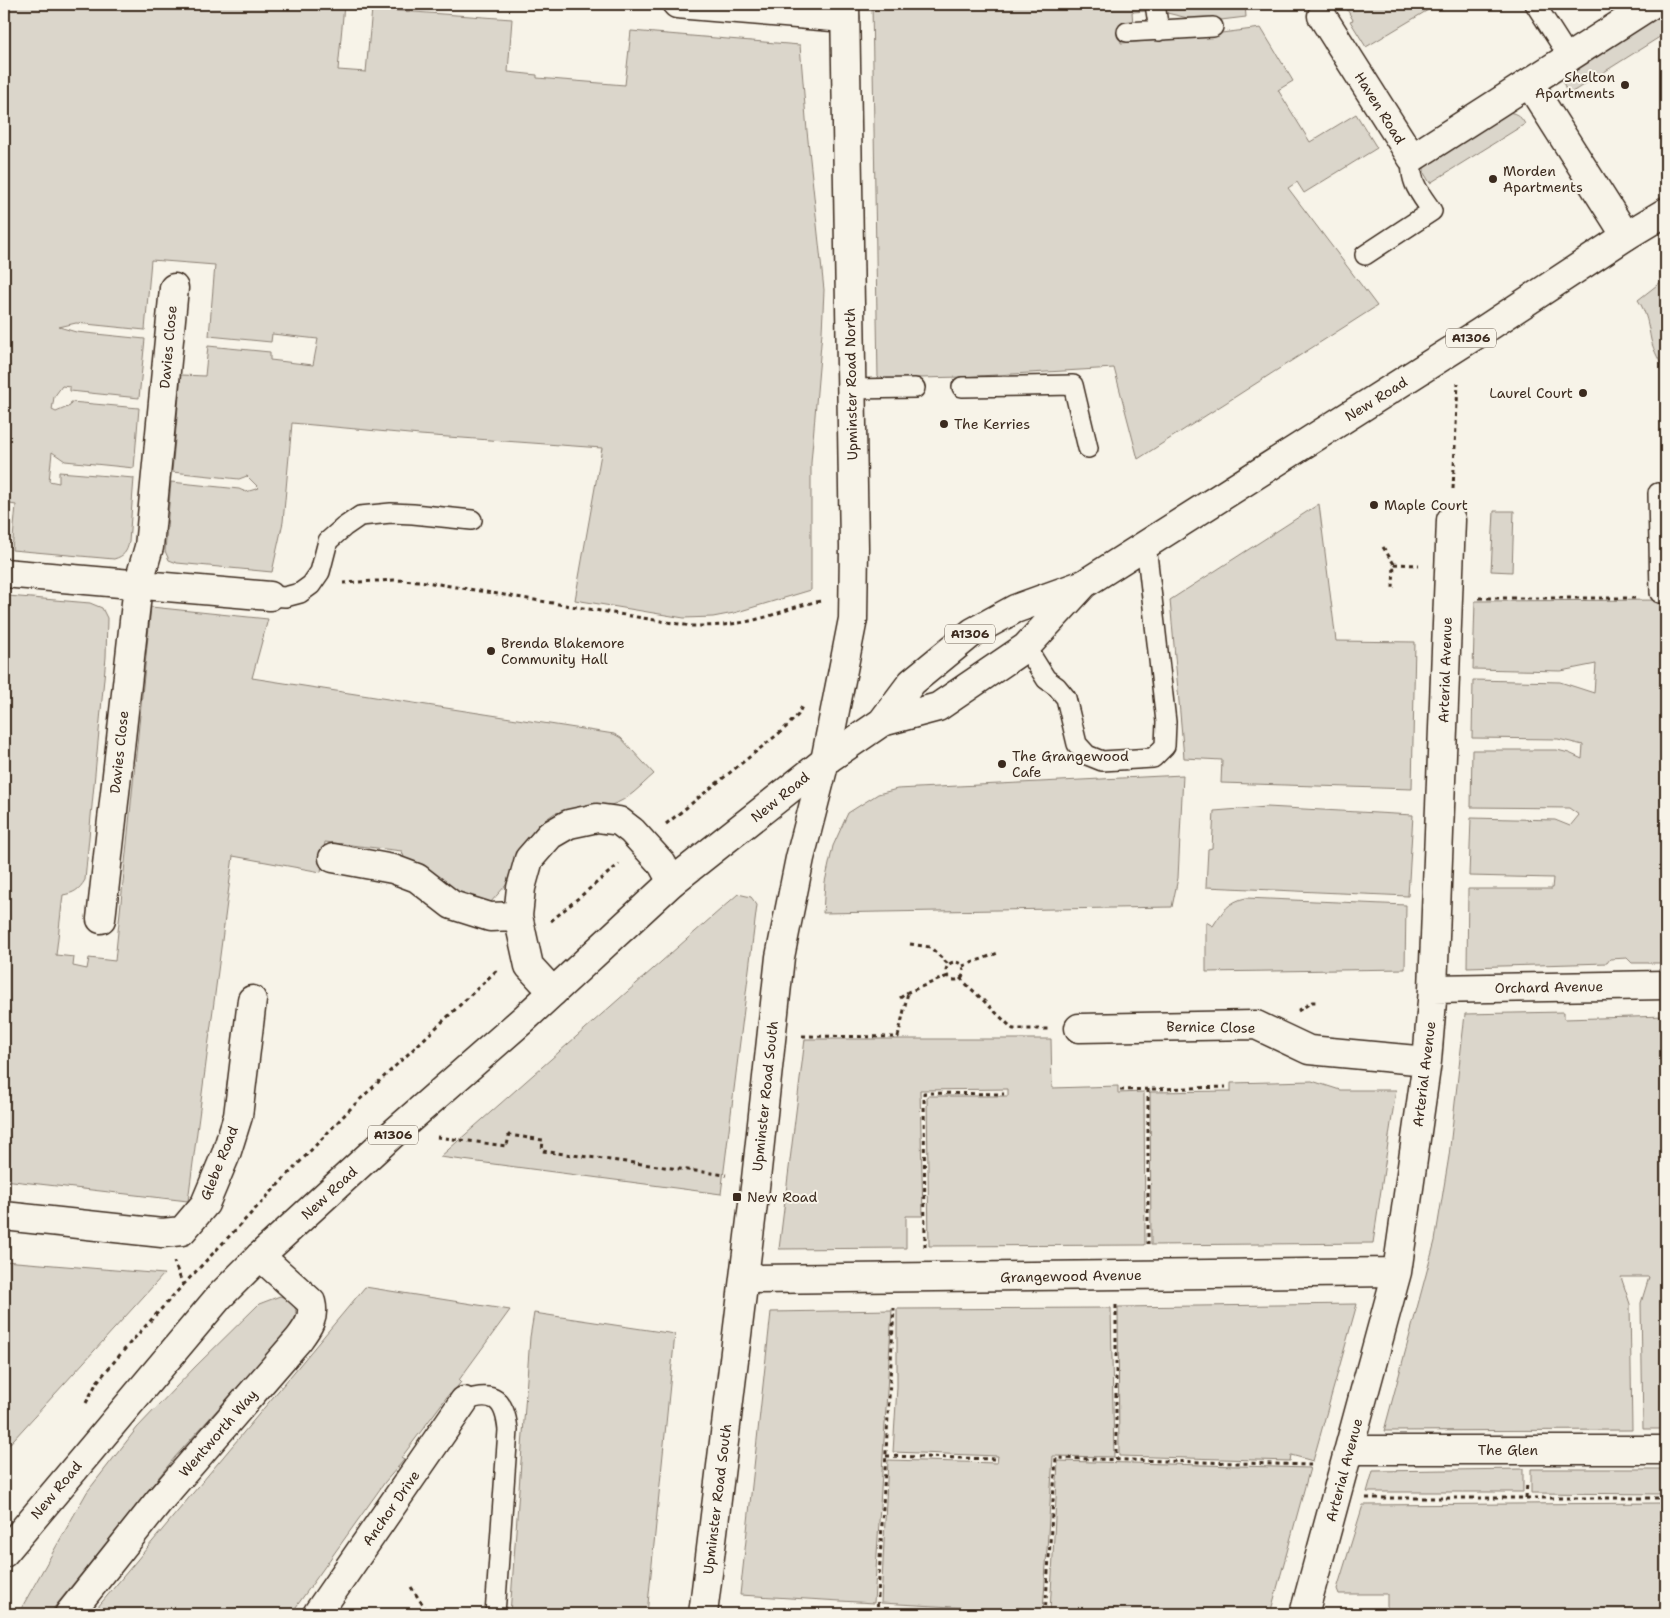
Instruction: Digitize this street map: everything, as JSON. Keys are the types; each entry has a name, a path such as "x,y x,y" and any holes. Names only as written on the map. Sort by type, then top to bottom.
{"street":[{"path":"677,4 845,11"},
{"name":"Haven Road","path":"1322,16 1412,158 1652,4"},
{"name":"Upminster Road North","path":"825,761 853,619 854,547 845,11"},
{"path":"1529,83 1626,236"},
{"name":"New Road","path":"4,1553 219,1297 260,1256 396,1131 554,992 672,882 825,761 882,722 912,682 973,632 1015,609 1084,584 1666,212"},
{"name":"Davies Close","path":"101,919 138,585 149,547 174,288"},
{"name":"Arterial Avenue","path":"1304,1614 1397,1272 1427,1061 1433,989 1451,520"},
{"path":"4,573 270,596"},
{"name":"New Road","path":"882,722 938,707 1026,648 1084,584"},
{"name":"Upminster Road South","path":"704,1614 756,1179 780,957 800,858 825,761"},
{"path":"554,992 529,966 518,916 520,888 529,859 550,835 569,824 597,818 619,821 632,831 662,864 672,882"},
{"path":"333,858 393,869 417,878 452,905 490,917 518,916"},
{"name":"Orchard Avenue","path":"1433,989 1666,985"},
{"name":"Glebe Road","path":"4,1216 162,1233 182,1231 205,1204 226,1154 238,1116 252,1000"},
{"name":"Bernice Close","path":"1079,1028 1256,1025 1309,1050 1427,1061"},
{"name":"Wentworth Way","path":"69,1614 158,1502 293,1347 309,1325 314,1312 312,1302 260,1256"},
{"name":"Grangewood Avenue","path":"744,1279 1397,1272"},
{"name":"Anchor Drive","path":"317,1614 464,1401"},
{"name":"The Glen","path":"1347,1458 1666,1450"}],"lane":[{"path":"1155,4 1158,30"},
{"path":"1535,4 1569,57"},
{"path":"1127,32 1213,27"},
{"path":"1366,255 1432,211 1414,184 1411,170 1412,158"},
{"path":"962,387 1073,385 1088,448"},
{"path":"850,389 915,388"},
{"path":"1658,493 1663,593"},
{"path":"270,596 285,597 300,593 311,585 320,572 328,541 360,516 391,513 472,520"},
{"path":"1026,648 1046,679 1057,687 1066,698 1077,744 1087,755 1102,761 1153,758 1164,746 1166,722 1146,545"},
{"path":"464,1401 476,1397 491,1397 501,1404 506,1412 508,1430 495,1614"}],"path":[{"path":"1451,520 1459,346"},
{"path":"1383,546 1394,564 1393,588"},
{"path":"311,585 394,580 420,581 691,626 726,625 759,619 810,602 826,601"},
{"path":"1448,598 1641,598 1663,593"},
{"path":"910,944 930,947 948,964"},
{"path":"963,966 998,953"},
{"path":"948,964 956,962 963,966"},
{"path":"948,964 946,972 951,979 960,978 1014,1029 1079,1028"},
{"path":"960,978 964,970 963,966"},
{"path":"900,998 908,992 948,976"},
{"path":"772,1036 898,1037 908,992"},
{"path":"1120,1090 1226,1087"},
{"path":"1148,1089 1148,1275"},
{"path":"925,1278 924,1093 1004,1094"},
{"path":"396,1131 507,1146 508,1135 543,1140 542,1151 756,1179"},
{"path":"84,1409 97,1382 183,1285 162,1233"},
{"path":"1115,1275 1116,1460"},
{"path":"877,1614 896,1278"},
{"path":"886,1456 995,1459"},
{"path":"1045,1614 1056,1458 1116,1460 1347,1458"},
{"path":"1336,1498 1666,1498"},
{"path":"411,1587 429,1614"}],"shaded area":[{"path":"4,4 344,5 338,70 366,72 372,9 512,19 508,72 537,75 537,78 625,85 631,31 800,45 824,290 811,463 811,590 734,613 713,617 684,618 575,600 602,448 420,435 292,423 283,522 272,572 177,563 169,560 165,551 171,482 239,489 246,492 259,488 247,476 239,479 172,472 181,375 205,376 208,346 270,352 270,360 313,365 318,339 272,334 271,342 209,336 215,265 151,260 145,330 76,323 59,327 76,332 145,339 139,398 70,391 70,387 62,386 54,397 52,410 56,412 70,406 71,402 139,408 134,468 65,461 52,452 49,481 59,483 59,472 134,478 129,542 126,551 123,555 114,559 12,550 16,505 4,503"},
{"path":"872,4 1148,4 1148,11 1132,12 1133,25 1119,26 1121,43 1174,39 1261,28 1293,81 1278,90 1310,142 1356,114 1377,148 1304,193 1297,182 1288,188 1377,306 1138,459 1114,368 962,377 878,379"},
{"path":"1161,4 1245,4 1246,17 1204,22 1163,12"},
{"path":"1344,4 1438,4 1366,47 1350,21 1353,20"},
{"path":"1666,11 1666,33 1569,94 1564,84 1567,74"},
{"path":"1504,112 1517,115 1525,124 1430,183 1424,173 1424,164"},
{"path":"1666,278 1666,372 1654,349 1645,314 1638,300"},
{"path":"1319,504 1336,641 1415,642 1412,789 1221,783 1222,760 1184,758 1170,600"},
{"path":"1494,511 1514,511 1512,572 1491,571"},
{"path":"8,596 90,603 102,608 107,618 106,657 85,880 76,890 63,895 56,955 74,957 73,966 87,969 89,958 115,961 151,607 268,619 252,678 614,734 621,738 654,774 634,792 617,803 555,813 539,824 518,851 506,885 490,903 481,909 407,867 402,851 325,842 321,872 233,856 188,1201 4,1180 4,643"},
{"path":"1666,600 1666,963 1632,963 1627,958 1610,959 1607,963 1467,967 1468,889 1552,889 1553,878 1469,876 1471,818 1555,820 1570,826 1579,815 1569,808 1471,807 1472,750 1557,750 1582,759 1583,745 1558,739 1472,738 1473,680 1560,682 1594,693 1596,664 1561,671 1473,669 1475,601"},
{"path":"1183,775 1178,878 1172,907 823,913 825,882 833,846 848,813 878,794 897,789"},
{"path":"1267,807 1413,815 1408,896 1206,887 1208,849 1212,848 1214,811"},
{"path":"738,894 751,897 757,905 721,1194 440,1157"},
{"path":"1246,898 1406,905 1405,969 1206,972 1206,922 1213,926 1230,904"},
{"path":"1564,1012 1564,1019 1666,1016 1666,1429 1643,1429 1641,1303 1649,1277 1621,1277 1630,1304 1632,1430 1384,1431 1435,1241 1449,1156 1465,1014"},
{"path":"805,1039 1051,1039 1052,1088 1118,1086 1118,1093 1144,1092 1145,1245 929,1246 927,1096 1008,1096 1008,1089 920,1090 923,1216 906,1216 906,1248 779,1249"},
{"path":"1312,1081 1340,1090 1396,1090 1373,1243 1151,1245 1150,1092 1231,1091 1231,1083"},
{"path":"4,1261 164,1274 4,1450"},
{"path":"365,1287 510,1310 459,1380 461,1382 451,1395 449,1394 401,1458 404,1460 385,1482 291,1614 92,1614"},
{"path":"280,1296 290,1301 295,1308 292,1326 175,1457 49,1614 18,1614 87,1492 137,1428 259,1304"},
{"path":"1357,1304 1313,1461 1291,1455 1290,1461 1119,1456 1118,1307"},
{"path":"1111,1308 1114,1457 1053,1456 1043,1612 881,1603 888,1460 997,1463 998,1456 893,1452 897,1387 897,1309"},
{"path":"892,1310 874,1603 740,1595 771,1312"},
{"path":"534,1313 675,1334 647,1614 510,1614 530,1337"},
{"path":"1058,1461 1310,1468 1270,1614 1092,1614 1050,1612"},
{"path":"1523,1469 1523,1492 1367,1492 1373,1471"},
{"path":"1531,1469 1666,1469 1666,1494 1531,1493"},
{"path":"1666,1503 1666,1614 1387,1614 1387,1594 1339,1594 1337,1589 1363,1505"}],"place":[{"name":"Shelton Apartments","path":"1625,85"},
{"name":"Morden Apartments","path":"1493,179"},
{"name":"Laurel Court","path":"1583,393"},
{"name":"The Kerries","path":"944,424"},
{"name":"Maple Court","path":"1374,505"},
{"name":"Brenda Blakemore Community Hall","path":"491,651"},
{"name":"The Grangewood Cafe","path":"1002,764"},
{"name":"New Road","path":"737,1197"}]}
